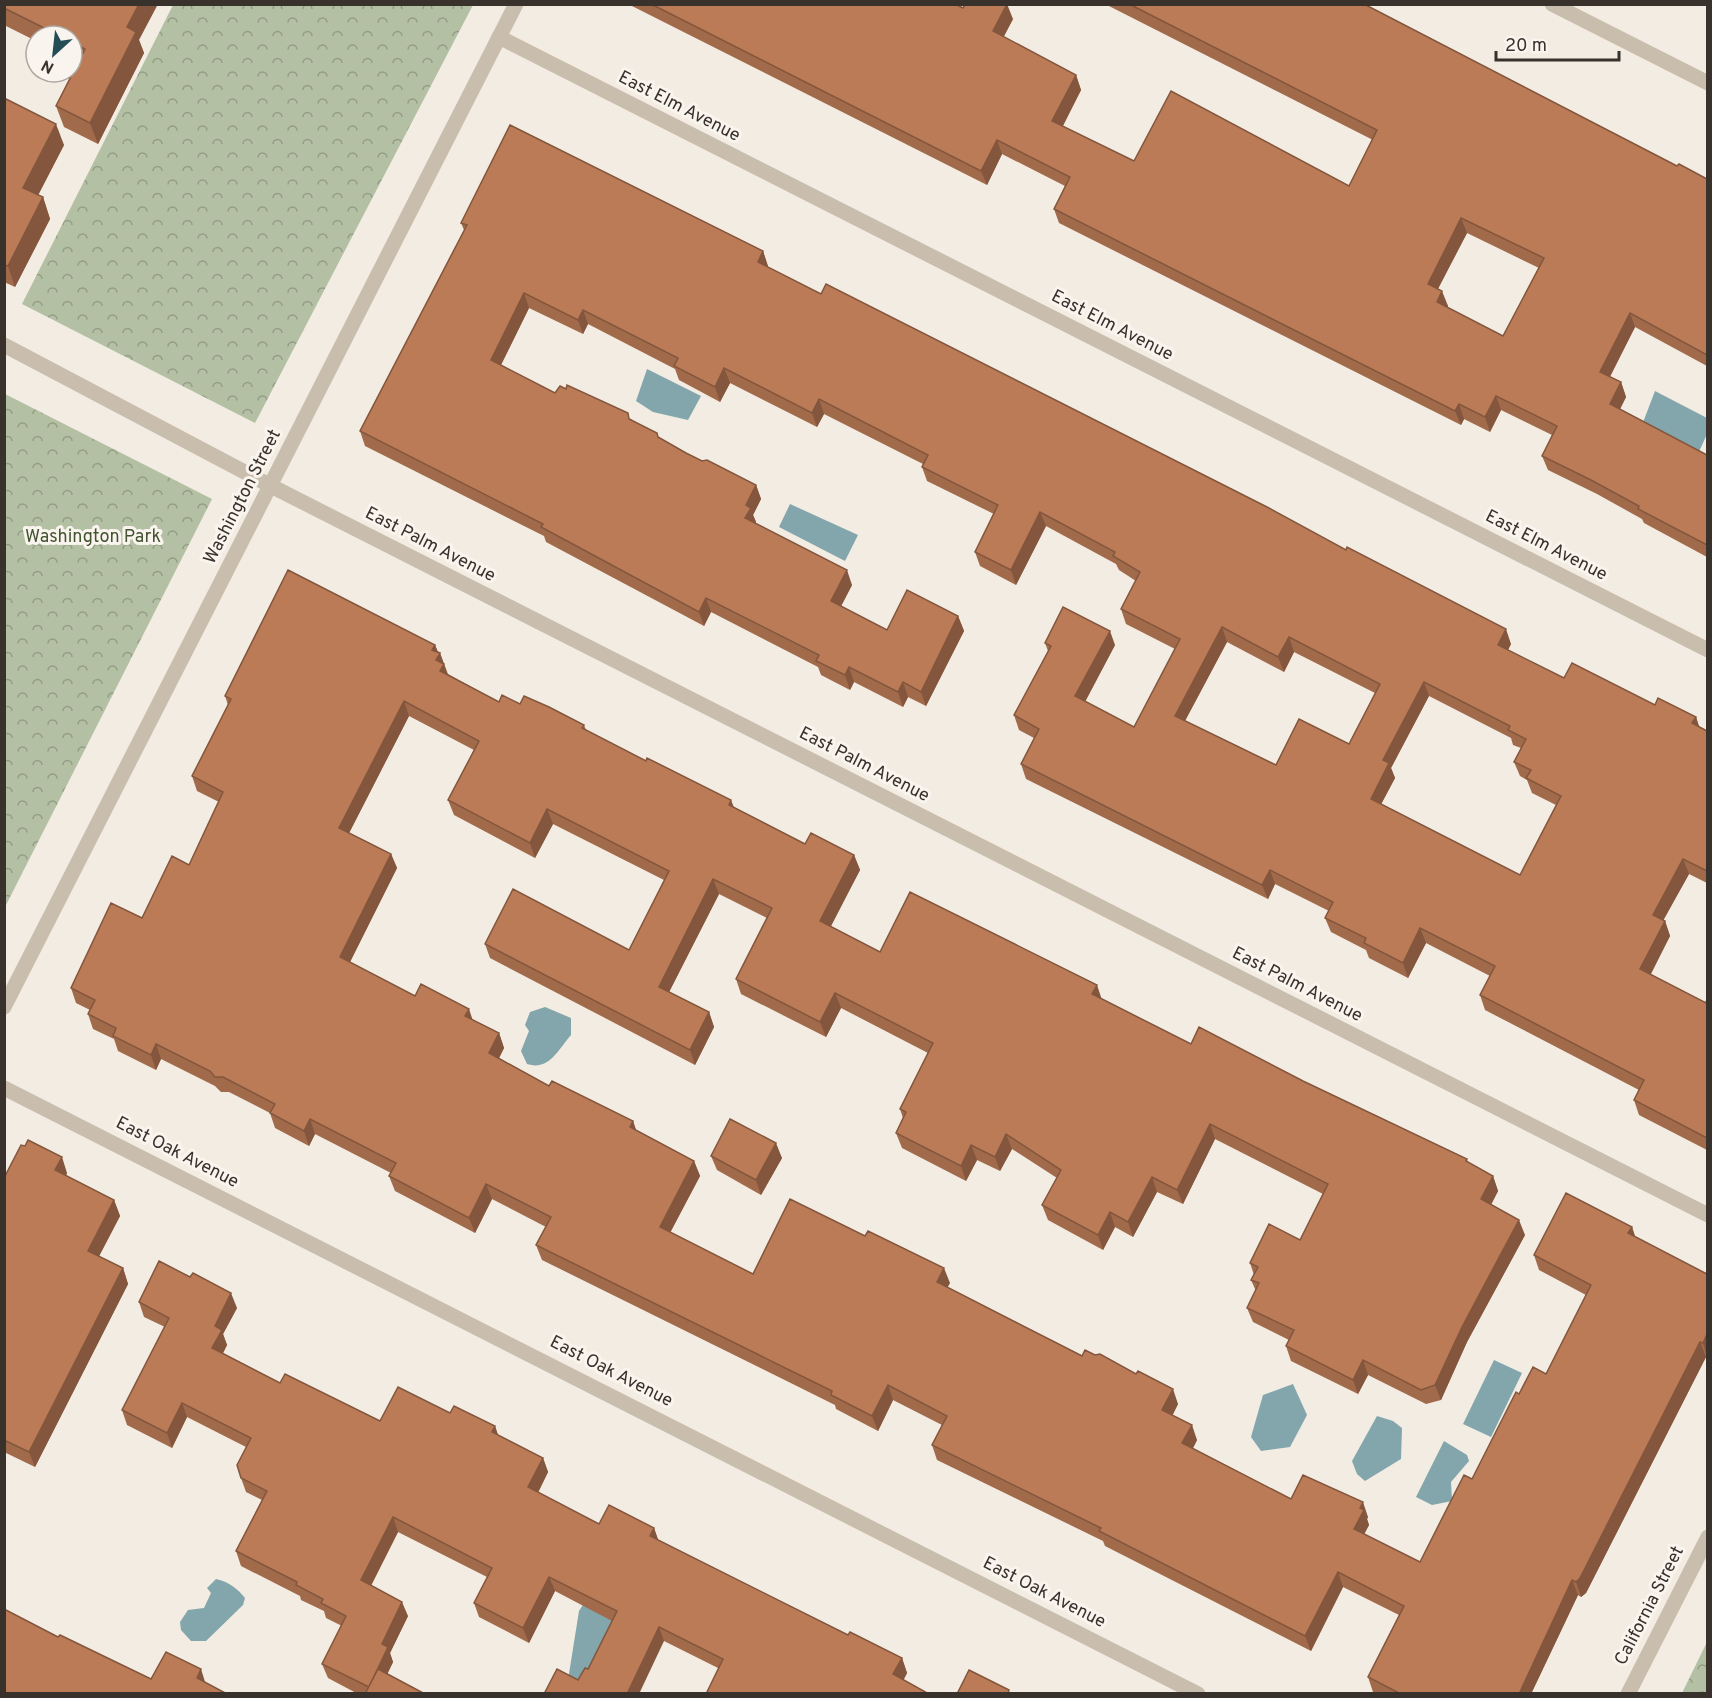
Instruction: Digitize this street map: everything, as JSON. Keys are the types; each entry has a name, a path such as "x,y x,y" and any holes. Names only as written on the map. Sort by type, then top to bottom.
{"street":[{"name":"Washington Street","path":"4,1007 516,4"},
{"path":"1552,4 1707,83"},
{"name":"East Elm Avenue","path":"499,37 1707,650"},
{"name":"East Palm Avenue","path":"4,345 271,486 1707,1215"},
{"name":"East Oak Avenue","path":"4,1088 1198,1694"},
{"name":"California Street","path":"1628,1694 1707,1537"}],"green space":[{"path":"173,5 473,5 255,423 22,304"},
{"name":"Washington Park","path":"5,394 212,499 5,907"},
{"path":"1707,1642 1707,1693 1682,1693"}],"water":[{"path":"647,369 701,396 688,420 653,412 636,401"},
{"path":"1655,391 1707,418 1707,434 1698,454 1642,425"},
{"path":"790,504 858,535 845,561 779,527"},
{"path":"545,1007 571,1018 571,1035 547,1062 541,1065 527,1064 521,1051 529,1031 525,1025 530,1012"},
{"path":"1494,1360 1522,1373 1491,1437 1463,1424"},
{"path":"1293,1384 1307,1415 1290,1447 1261,1451 1251,1437 1263,1395"},
{"path":"1377,1416 1393,1421 1402,1428 1401,1459 1365,1481 1357,1474 1352,1461"},
{"path":"1444,1441 1467,1455 1469,1461 1451,1482 1452,1501 1432,1505 1416,1497"},
{"path":"216,1579 239,1591 245,1598 243,1605 206,1641 191,1641 181,1630 180,1622 188,1610 204,1608 211,1593 207,1588"},
{"path":"584,1603 619,1610 593,1684 568,1680 579,1611"}],"building":[{"path":"4,4 139,4 127,27 136,32 90,123 56,106 67,84 84,84 84,24 36,24 4,8"},
{"path":"651,4 955,4 963,8 965,4 1007,4 993,31 1076,75 1052,121 1134,161 1171,91 1349,186 1377,130 1129,4 1364,4 1677,166 1679,164 1707,179 1707,355 1630,313 1600,372 1621,382 1610,404 1707,455 1707,545 1638,509 1639,506 1591,480 1542,456 1557,426 1496,396 1485,417 1459,404 1455,411 1054,209 1070,177 997,140 981,171","holes":["1461,218 1544,258 1503,336 1437,302 1442,291 1428,284"]},
{"path":"4,98 56,124 23,188 43,197 8,266 4,265"},
{"path":"510,125 763,251 758,262 821,294 826,284 1267,507 1346,550 1347,547 1506,629 1498,645 1564,678 1572,663 1655,705 1658,698 1696,717 1692,723 1707,731 1707,871 1683,859 1653,915 1665,921 1640,969 1706,1003 1707,999 1707,1138 1634,1100 1644,1080 1480,995 1495,966 1420,928 1403,963 1364,943 1366,938 1325,918 1333,902 1270,870 1262,885 1021,764 1039,729 1014,715 1051,646 1045,643 1063,607 1110,631 1075,696 1134,727 1180,639 1121,609 1140,572 1113,556 1115,552 1040,512 1011,570 975,552 998,505 922,467 928,455 819,399 812,413 724,368 715,387 674,366 678,358 583,310 578,320 524,293 491,360 555,393 560,386 566,389 567,385 628,413 629,419 657,433 658,437 686,453 702,461 707,460 756,485 746,505 751,508 745,518 847,570 831,601 887,630 907,590 958,616 921,692 903,682 898,692 849,667 845,675 816,661 819,655 706,598 699,612 541,527 543,524 360,431 467,225 461,223","holes":["1222,627 1278,657 1289,637 1380,684 1349,744 1299,719 1276,765 1175,716","1424,682 1510,726 1508,730 1526,739 1514,762 1531,770 1526,778 1561,796 1520,875 1371,799 1389,763 1383,760"]},
{"path":"288,570 435,645 432,650 440,653 436,660 444,664 440,671 499,702 502,695 520,704 524,696 584,725 582,728 646,761 647,758 731,800 729,805 805,844 811,833 854,855 820,921 880,952 910,892 1097,985 1092,994 1191,1044 1199,1027 1303,1081 1467,1159 1466,1161 1493,1176 1481,1199 1519,1220 1462,1327 1435,1385 1421,1390 1363,1360 1353,1380 1286,1346 1294,1330 1247,1308 1259,1283 1251,1280 1258,1267 1250,1263 1269,1224 1300,1240 1328,1184 1210,1124 1177,1190 1152,1177 1128,1222 1110,1212 1098,1235 1042,1205 1061,1170 1006,1134 995,1157 971,1145 961,1166 896,1133 906,1112 900,1109 933,1043 835,993 820,1022 736,979 772,908 713,879 659,987 709,1012 690,1050 485,944 513,889 629,950 669,871 547,809 530,843 448,800 479,741 404,701 339,828 391,854 340,957 415,996 421,984 469,1009 465,1016 499,1033 489,1053 549,1086 552,1081 633,1121 630,1127 694,1161 660,1227 753,1274 790,1199 865,1236 868,1231 944,1268 937,1282 1082,1356 1085,1350 1095,1355 1100,1354 1136,1374 1138,1371 1173,1389 1162,1410 1192,1425 1182,1443 1291,1499 1303,1475 1363,1502 1360,1508 1364,1510 1354,1529 1420,1562 1464,1475 1472,1479 1516,1392 1519,1394 1533,1367 1546,1374 1591,1285 1534,1255 1566,1193 1632,1227 1628,1233 1707,1274 1707,1334 1703,1343 1700,1342 1580,1578 1576,1582 1572,1580 1519,1694 1401,1694 1368,1677 1404,1606 1338,1572 1305,1636 1099,1531 1101,1528 932,1445 947,1416 888,1385 872,1416 831,1395 832,1391 536,1245 551,1217 486,1184 469,1218 389,1176 396,1163 310,1119 304,1131 270,1113 275,1104 223,1077 215,1077 210,1071 156,1044 151,1055 113,1036 116,1028 88,1014 95,1000 71,988 111,903 142,918 172,856 189,865 223,792 192,776 231,699 225,696"},
{"path":"730,1119 776,1143 756,1180 711,1156"},
{"path":"28,1140 62,1157 55,1170 114,1200 88,1251 123,1268 29,1452 4,1440 4,1178 21,1145 25,1146"},
{"path":"159,1261 190,1277 193,1273 231,1293 215,1326 222,1330 212,1348 280,1383 285,1374 380,1421 398,1387 450,1413 454,1406 495,1426 492,1432 543,1458 528,1487 599,1524 609,1505 654,1528 650,1536 848,1635 850,1632 902,1658 893,1674 929,1694 706,1694 723,1659 659,1627 627,1694 544,1694 557,1669 578,1680 585,1668 588,1669 617,1611 549,1577 523,1628 474,1603 492,1568 393,1517 361,1580 402,1602 382,1644 388,1647 369,1687 322,1664 346,1616 321,1603 323,1599 296,1585 297,1582 236,1551 267,1491 241,1478 237,1465 251,1438 182,1403 167,1433 122,1410 169,1318 139,1302"},
{"path":"4,1609 58,1637 60,1635 151,1679 166,1652 201,1669 197,1678 227,1694 4,1694"},
{"path":"378,1669 425,1694 365,1694"},
{"path":"969,1670 1009,1690 1008,1694 957,1694"}]}
